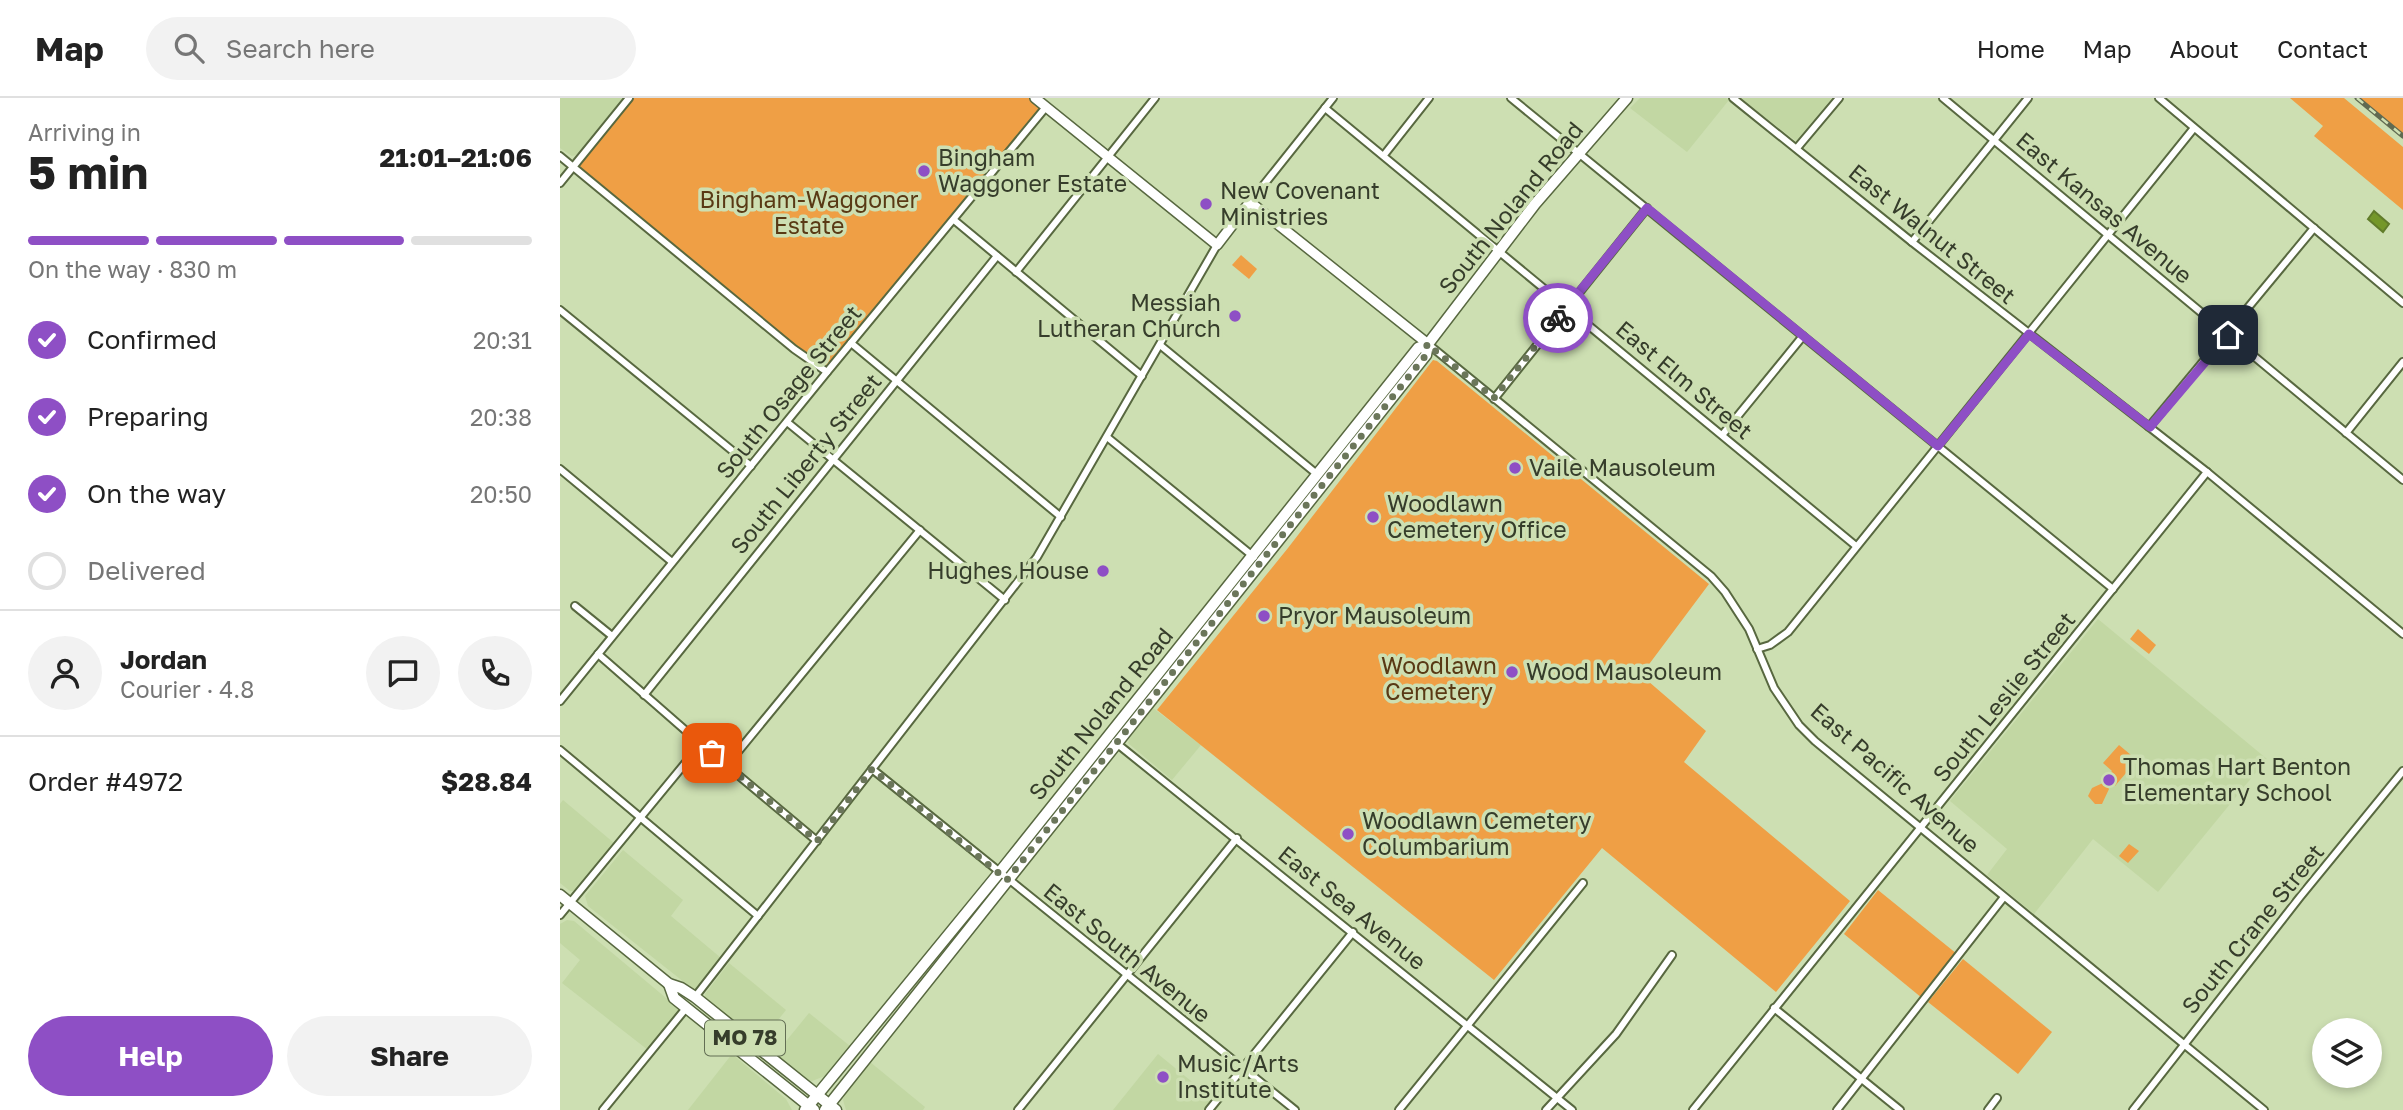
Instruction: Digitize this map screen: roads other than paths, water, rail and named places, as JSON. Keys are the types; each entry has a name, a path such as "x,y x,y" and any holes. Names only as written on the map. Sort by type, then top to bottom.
{"main road":[{"name":"South Noland Road","path":"830,1108 1116,743 1317,474 1418,348 1427,344 1577,153 1627,98"},
{"name":"South Noland Road","path":"809,1108 1108,736 1256,559 1327,482 1426,355 1427,344"},
{"name":"MO 78","path":"560,895 669,984 695,997 830,1108"},
{"name":"MO 78","path":"669,984 674,998 809,1108"}],"street":[{"path":"560,183 629,98"},
{"path":"1035,98 1217,245"},
{"path":"1016,272 1154,98"},
{"path":"695,997 1037,557 1217,245 1333,98"},
{"path":"1384,155 1429,98"},
{"path":"1511,98 2113,589"},
{"name":"East Walnut Street","path":"1733,98 1912,242 2207,472 2403,634"},
{"path":"1797,148 1839,98"},
{"name":"East Kansas Avenue","path":"1943,98 2403,480"},
{"path":"1912,242 2028,98"},
{"path":"2159,98 2403,303"},
{"name":"South Osage Street","path":"560,702 1046,107"},
{"name":"East Elm Street","path":"1325,108 1856,546"},
{"path":"1757,649 1770,645 1788,632 2194,128"},
{"path":"560,156 794,349 827,372"},
{"name":"East Pacific Avenue","path":"1250,202 1711,576 1749,629 1774,688 1799,725 1815,741 2264,1110"},
{"path":"1494,398 1647,208"},
{"path":"954,220 1142,376"},
{"path":"2150,427 2314,228"},
{"name":"South Liberty Street","path":"644,695 997,256"},
{"path":"560,310 751,466"},
{"path":"1723,435 1802,336"},
{"path":"851,343 1061,517"},
{"path":"1160,345 1327,482"},
{"path":"2346,433 2403,362"},
{"path":"788,422 1005,600"},
{"path":"1107,437 1256,559"},
{"path":"560,469 672,562"},
{"name":"South Leslie Street","path":"1693,1110 2207,472"},
{"path":"727,765 920,530"},
{"path":"575,606 612,636"},
{"path":"598,654 817,841"},
{"name":"East Sea Avenue","path":"1108,736 1572,1110"},
{"path":"560,915 701,744"},
{"path":"560,750 758,916"},
{"name":"East South Avenue","path":"872,769 1295,1110"},
{"name":"South Crane Street","path":"2133,1110 2403,771"},
{"path":"1018,1110 1237,838"},
{"path":"1399,1110 1583,883"},
{"path":"1838,1110 2004,897"},
{"path":"1209,1110 1353,932"},
{"path":"1546,1110 1616,1034 1672,955"},
{"path":"603,1110 687,1007"},
{"path":"1774,1008 1900,1110"},
{"path":"1988,1110 1997,1098"}],"railway":[{"path":"2357,98 2403,136"}],"place":[{"name":"Bingham Waggoner Estate","path":"924,171"},
{"name":"New Covenant Ministries","path":"1206,204"},
{"name":"Messiah Lutheran Church","path":"1235,316"},
{"name":"Vaile Mausoleum","path":"1515,468"},
{"name":"Woodlawn Cemetery Office","path":"1373,517"},
{"name":"Hughes House","path":"1103,571"},
{"name":"Pryor Mausoleum","path":"1264,616"},
{"name":"Wood Mausoleum","path":"1512,672"},
{"name":"Thomas Hart Benton Elementary School","path":"2109,780"},
{"name":"Woodlawn Cemetery Columbarium","path":"1348,834"},
{"name":"Music/Arts Institute","path":"1163,1077"}],"park label":[{"name":"Bingham-Waggoner Estate","path":"809,213"},
{"name":"Woodlawn Cemetery","path":"1439,679"}]}
